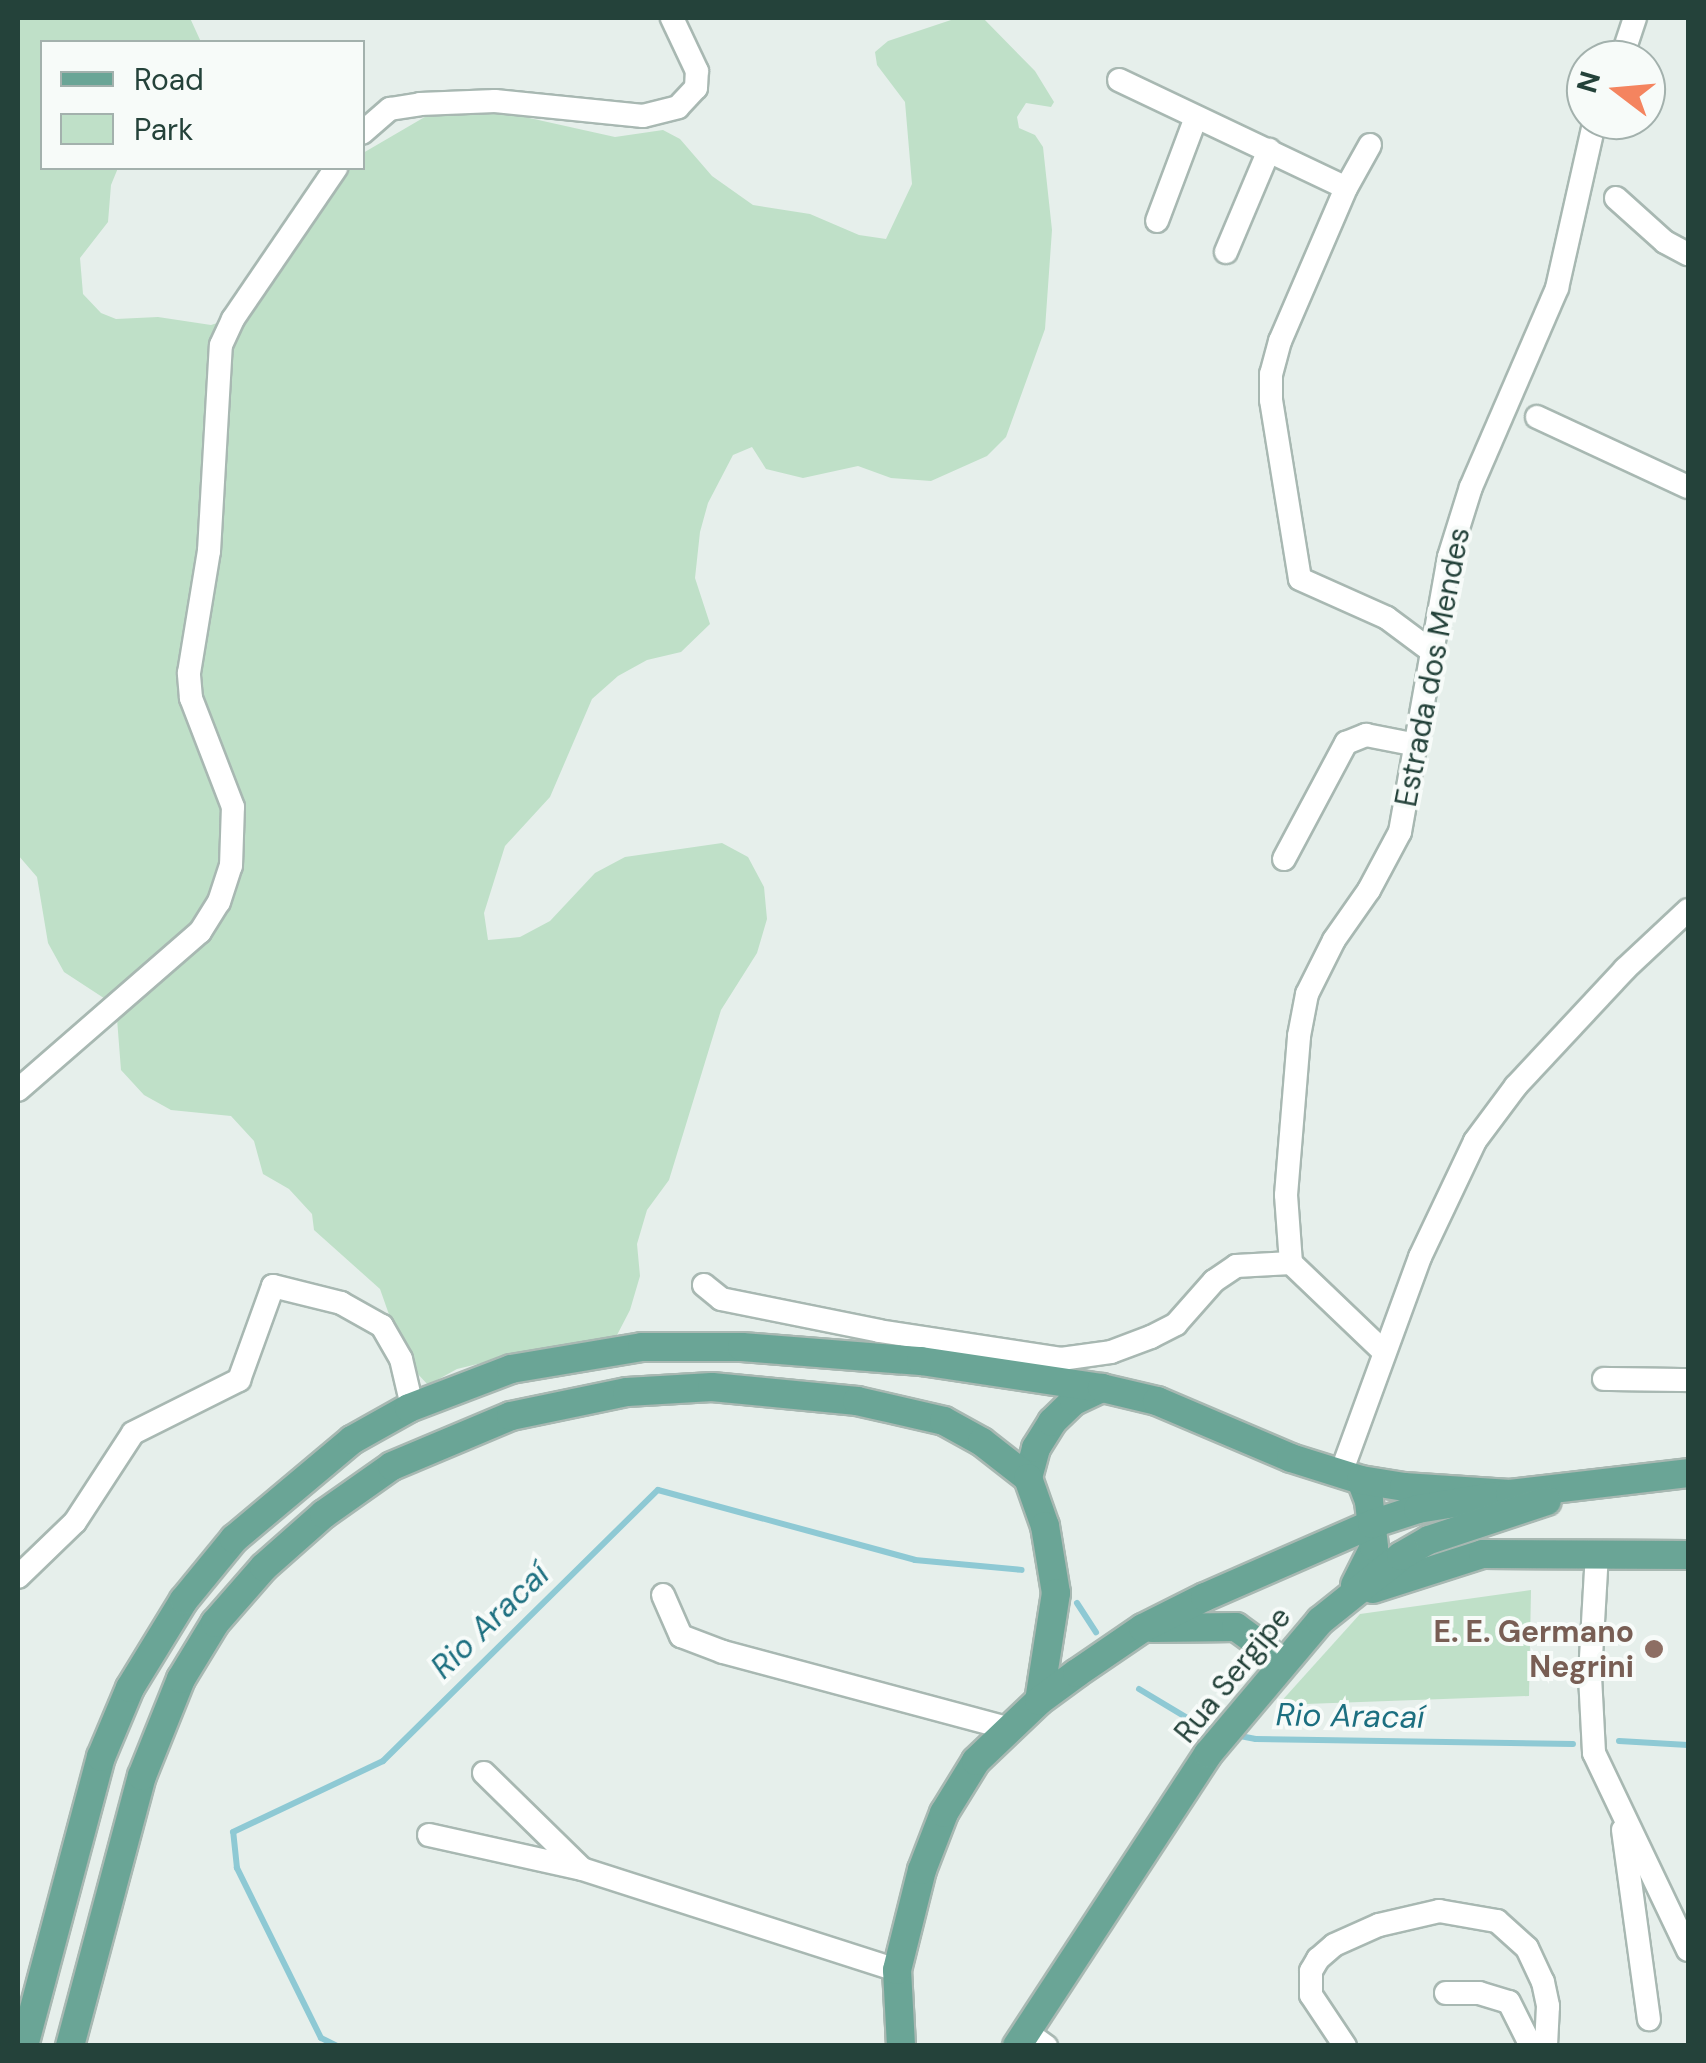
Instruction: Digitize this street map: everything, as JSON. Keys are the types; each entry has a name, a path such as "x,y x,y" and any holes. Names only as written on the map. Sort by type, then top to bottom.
{"main road":[{"path":"24,2046 101,1757 155,1644 234,1538 352,1440 412,1406 511,1369 642,1347 742,1347 922,1360 1102,1388 1157,1401 1291,1458 1351,1476 1404,1488 1510,1494"},
{"path":"70,2046 142,1776 180,1679 215,1623 264,1567 324,1514 392,1466 512,1416 559,1404 628,1392 712,1387 857,1401 944,1421 982,1442 1028,1478"},
{"path":"1039,1701 1056,1593 1044,1526 1028,1478 1036,1448 1052,1422 1074,1401 1102,1388"},
{"path":"898,2041 897,1970 922,1870 944,1813 976,1761 1039,1701 1144,1628 1372,1524 1418,1509 1510,1494 1688,1473"},
{"path":"1338,1605 1365,1572 1374,1547 1372,1524 1351,1476"},
{"name":"Rua Sergipe","path":"1027,2042 1208,1754 1279,1666 1338,1605 1400,1556 1442,1534 1595,1484"},
{"path":"1338,1605 1387,1582 1483,1554 1688,1555"},
{"path":"1144,1628 1236,1627 1266,1649 1279,1666"}],"street":[{"path":"365,131 390,110 420,104 495,100 573,112 643,116 678,108 696,88 697,71 672,18"},
{"path":"1119,80 1346,188"},
{"path":"1157,221 1196,116"},
{"name":"Estrada dos Mendes","path":"1291,1263 1286,1196 1292,1082 1308,994 1334,940 1369,890 1400,832 1436,615 1472,487 1557,288 1590,140"},
{"path":"1370,145 1346,188 1280,341 1270,374 1272,400 1300,580 1387,618 1430,650"},
{"path":"1226,252 1269,150"},
{"path":"18,1090 200,932 219,902 231,866 232,807 191,698 189,672 209,551 221,345 233,319 335,170"},
{"path":"1616,198 1665,242 1688,254"},
{"path":"1537,417 1688,486"},
{"path":"1387,618 1436,615"},
{"path":"1284,859 1346,743 1366,735 1417,746"},
{"path":"1351,1476 1384,1351 1452,1183 1475,1141 1516,1086 1624,970 1688,910"},
{"path":"704,1285 721,1299 879,1331 1061,1359 1110,1352 1176,1324 1214,1281 1236,1266 1291,1263 1384,1351"},
{"path":"18,1578 75,1522 133,1434 240,1380 274,1286 341,1303 382,1326 401,1359 412,1406"},
{"path":"1604,1379 1688,1380"},
{"path":"1597,1553 1590,1733 1599,1768 1688,1950"},
{"path":"664,1595 680,1636 1010,1729"},
{"path":"484,1773 582,1869"},
{"path":"1620,1810 1649,2020"},
{"path":"506,1856 530,1818"},
{"path":"430,1835 506,1856 582,1869 897,1970"},
{"path":"1345,2046 1311,1994 1310,1971 1318,1959 1334,1944 1379,1925 1438,1911 1497,1921 1527,1948 1543,1982 1548,2006 1546,2046"},
{"path":"1446,1994 1479,1993 1509,2002 1532,2046"}],"green space":[{"path":"18,18 190,18 200,40 40,40 40,170 117,170 111,185 108,222 80,258 83,294 101,313 116,319 158,317 211,325 242,315 264,294 313,213 346,170 365,170 365,152 435,111 466,104 615,137 663,130 680,139 712,176 753,205 810,214 859,235 886,239 912,184 905,102 877,65 875,52 888,41 957,18 983,18 1035,71 1054,102 1051,107 1026,103 1017,117 1019,128 1035,135 1043,147 1052,230 1045,329 1006,437 987,456 931,481 891,478 858,466 803,478 766,469 752,447 733,455 708,503 700,532 695,578 710,624 681,652 647,660 618,676 592,699 550,797 505,846 484,913 488,940 520,937 550,921 595,873 625,857 722,843 748,857 764,887 767,919 757,953 721,1010 669,1180 647,1210 637,1244 640,1276 630,1310 616,1337 586,1353 521,1364 490,1361 457,1369 428,1385 405,1360 380,1289 314,1230 312,1214 289,1189 263,1174 254,1141 231,1116 171,1110 144,1095 121,1070 116,1006 64,972 48,943 37,877 18,855"},
{"path":"1531,1590 1529,1696 1278,1705 1360,1614"}],"waterway":[{"name":"Rio Aracaí","path":"337,2046 321,2038 237,1868 233,1832 383,1761 658,1490 915,1560 1022,1570"},
{"name":"Rio Aracaí","path":"1077,1603 1096,1632"},
{"name":"Rio Aracaí","path":"1139,1689 1204,1728 1218,1731"},
{"name":"Rio Aracaí","path":"1235,1735 1256,1739 1573,1744"},
{"name":"Rio Aracaí","path":"1619,1741 1688,1745"}],"place":[{"name":"E. E. Germano Negrini","path":"1654,1649"}]}
